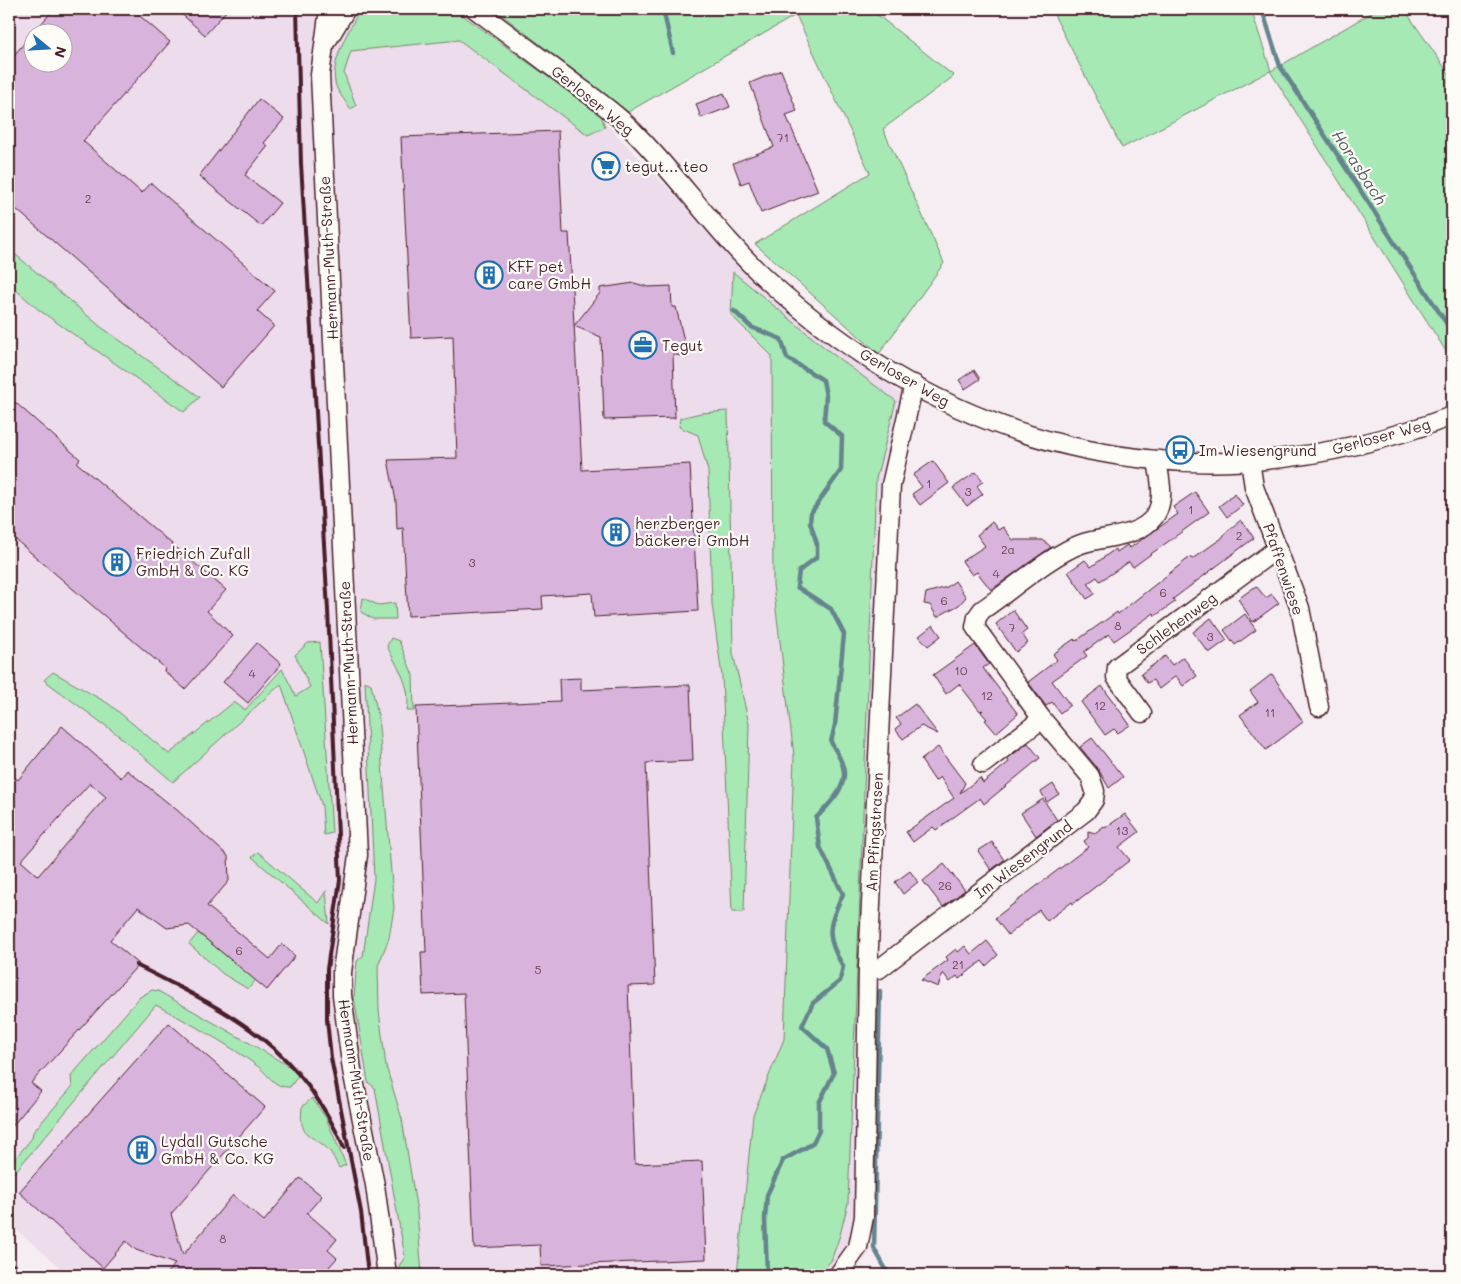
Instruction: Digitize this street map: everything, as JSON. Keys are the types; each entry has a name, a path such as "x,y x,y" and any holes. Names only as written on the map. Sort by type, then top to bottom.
{"street":[{"name":"Hermann-Muth-Straße","path":"329,9 320,75 321,116 358,856 342,972 342,995 352,1070 374,1184 387,1275"},
{"name":"Hermann-Muth-Straße","path":"324,46 346,9"},
{"name":"Gerloser Weg","path":"475,9 609,110 632,130 767,280 861,352 914,384 985,419 1033,437 1094,452 1157,461 1250,461 1323,451 1371,441 1452,416"},
{"name":"Am Pfingstrasen","path":"838,1275 858,1247 864,1217 868,967 891,485 914,384"},
{"name":"Im Wiesengrund","path":"868,967 879,969 1086,811 1094,800 1095,791 1090,776 1042,719 975,627 977,617 990,605 1059,556 1080,544 1134,531 1147,525 1159,510 1161,500 1157,461"},
{"name":"Pfaffenwiese","path":"1250,461 1254,487 1300,608 1320,708"},
{"name":"Schlehenweg","path":"1142,713 1116,677 1117,667 1278,548"},
{"path":"983,764 1042,719"}],"shaded area":[{"path":"9,9 444,9 607,125 772,295 905,397 861,967 870,1253 848,1275 69,1275 9,1223"}],"green space":[{"path":"361,9 454,9 601,115 605,127 588,135 459,40 351,51 344,73 356,106 350,109 337,89 335,73 342,44"},
{"path":"494,9 870,9 954,76 883,129 944,263 879,354 755,244 870,173 796,15 628,112"},
{"path":"1051,9 1251,9 1271,71 1378,9 1404,9 1452,78 1452,361 1270,71 1122,148"},
{"path":"9,249 101,327 200,397 184,412 39,310 9,284"},
{"path":"733,272 830,352 896,401 876,479 848,1203 831,1261 817,1275 737,1275 753,1115 784,1039 794,756 773,585 772,356 731,315"},
{"path":"728,411 733,653 749,724 744,912 732,912 722,676 712,604 708,471 698,435 679,427 680,418 701,413"},
{"path":"363,598 378,605 395,603 396,619 373,619 361,612"},
{"path":"391,638 399,641 413,675 414,711 407,711 406,685 387,646"},
{"path":"320,642 332,833 324,835 322,806 281,684 173,782 118,735 44,680 53,672 109,704 169,754 234,702 245,710 282,669 296,696 310,687 295,655 308,643"},
{"path":"365,681 371,684 378,715 394,908 389,938 378,966 379,1011 386,1066 402,1119 417,1212 422,1275 401,1275 399,1266 405,1257 375,1088 368,1082 354,997 357,961 363,956 374,879"},
{"path":"258,852 318,903 326,891 329,924 252,857"},
{"path":"198,933 256,980 248,989 223,974 189,944"},
{"path":"152,990 158,991 253,1045 290,1067 298,1076 290,1087 284,1087 275,1083 256,1065 232,1048 156,1005 9,1179 9,1166 32,1138 33,1132 72,1087 71,1076 140,997"},
{"path":"312,1098 326,1118 346,1165 339,1168 325,1146 305,1132 301,1118 302,1107"}],"building":[{"path":"54,9 132,9 170,42 83,141 142,193 151,183 275,291 257,311 274,326 221,387 9,203 9,61 22,46 22,72 72,72 72,22 43,22"},
{"path":"176,9 228,9 205,35"},
{"path":"781,70 797,111 786,115 818,191 761,213 749,181 741,184 733,163 774,147 750,83"},
{"path":"724,93 730,107 701,118 696,104"},
{"path":"259,99 284,119 264,143 268,146 245,175 280,203 261,226 199,176"},
{"path":"558,131 563,233 569,233 582,470 690,464 698,611 594,617 592,593 542,596 543,609 408,616 403,528 397,529 396,501 388,460 457,458 453,336 411,338 401,137"},
{"name":"Tegut","path":"634,283 648,287 671,286 672,307 676,307 688,358 673,354 675,418 604,420 601,337 574,326 600,293 600,288"},
{"path":"974,370 980,379 965,389 959,380"},
{"name":"Friedrich Zufall GmbH & Co. KG","path":"9,397 80,459 77,463 226,590 207,611 233,636 185,689 164,671 165,668 9,534"},
{"path":"933,461 949,483 920,505 912,494 922,487 913,475"},
{"path":"976,472 983,481 977,486 983,494 967,506 953,488"},
{"path":"1195,492 1209,512 1133,567 1129,562 1100,581 1097,577 1088,583 1095,594 1087,599 1068,572 1085,560 1091,567 1115,549 1117,552 1127,545 1130,548 1178,514 1173,507"},
{"path":"1235,494 1243,505 1227,517 1219,506"},
{"path":"1241,520 1254,538 1173,599 1175,602 1155,616 1154,613 1114,641 1109,634 1084,652 1087,656 1052,681 1070,705 1060,713 1052,702 1046,706 1028,682 1057,660 1053,654 1074,639 1076,641 1117,612 1118,614 1190,557 1192,559 1222,538 1226,532"},
{"path":"992,522 998,530 1003,527 1013,540 1043,540 1051,547 991,590 977,572 972,575 962,561 985,546 977,535"},
{"path":"955,581 966,597 959,605 937,617 930,605 924,604 926,593 947,587"},
{"path":"1256,586 1266,598 1272,594 1279,603 1253,622 1238,599"},
{"path":"1013,610 1027,630 1022,634 1028,643 1016,652 996,624"},
{"path":"1245,614 1256,630 1235,645 1224,630"},
{"path":"1211,618 1227,640 1209,653 1193,632"},
{"path":"933,625 941,636 928,646 919,636"},
{"path":"257,643 281,664 248,703 223,682"},
{"path":"975,645 989,664 983,668 1018,714 996,733 985,720 987,719 981,712 983,710 980,711 959,684 946,694 933,675"},
{"path":"1165,656 1172,665 1183,657 1197,676 1183,686 1176,676 1159,689 1153,680 1147,683 1141,674"},
{"path":"1272,674 1303,722 1266,750 1240,715 1258,702 1250,691"},
{"path":"581,678 581,690 690,685 693,761 646,763 655,985 628,986 635,1164 702,1161 706,1259 541,1266 540,1245 474,1248 464,993 423,995 421,952 426,952 416,707 560,701 559,679"},
{"path":"1102,686 1130,725 1118,733 1114,729 1105,735 1081,702"},
{"path":"915,704 938,734 921,726 903,739 895,729 901,724 896,718"},
{"path":"62,726 121,778 127,770 177,810 228,856 229,881 207,906 270,959 282,944 295,956 267,990 189,925 167,928 138,907 110,940 139,964 31,1083 41,1091 9,1130 9,773 18,780","holes":["90,783 106,797 38,876 21,861"]},
{"path":"1092,738 1123,777 1109,788 1098,769 1080,747"},
{"path":"1028,743 1040,758 984,804 980,798 936,830 933,827 913,842 906,832 954,798 940,777 935,781 921,760 938,747 965,783 960,793 980,778 983,783 1009,762 1007,759"},
{"path":"1053,784 1059,794 1047,802 1041,792"},
{"path":"1043,799 1057,820 1036,836 1021,813"},
{"path":"1125,814 1139,832 1119,847 1130,860 1073,904 1072,902 1047,921 1039,910 1008,935 995,918 1088,847 1084,841 1088,838 1088,831 1095,833"},
{"path":"992,842 1004,860 991,870 978,851"},
{"path":"944,864 965,890 943,907 923,881"},
{"path":"910,871 918,882 903,894 895,882"},
{"path":"987,941 998,955 986,966 982,961 959,979 957,976 950,982 943,973 938,987 921,980 948,960 946,957 956,949 958,952 965,946 971,954"},
{"name":"Lydall Gutsche GmbH & Co. KG","path":"169,1023 265,1107 171,1214 183,1255 233,1195 264,1221 300,1178 322,1196 307,1213 337,1239 328,1250 337,1258 322,1275 165,1275 175,1264 136,1250 126,1241 103,1268 19,1192"}],"waterway":[{"path":"663,9 673,53"},
{"name":"Horasbach","path":"1262,9 1280,66 1452,332"},
{"path":"734,311 751,327 781,339 787,358 823,380 826,396 824,421 842,436 841,470 811,513 810,522 817,544 817,557 799,571 797,587 831,609 844,634 835,725 831,742 842,764 843,782 836,795 816,818 820,847 843,894 834,914 831,930 833,946 843,966 840,981 813,1003 802,1026 827,1049 834,1073 819,1103 819,1131 812,1144 783,1160 767,1195 765,1218 767,1275"},
{"path":"880,991 874,1248 889,1275"}],"railway":[{"path":"297,9 301,164 328,610 340,880 327,969 327,1020 331,1058 361,1212 368,1275"},
{"path":"136,965 202,999 232,1017 259,1036 283,1057 306,1083 326,1113 344,1148"},
{"path":"9,1262 24,1275"}],"place":[{"name":"tegut… teo","path":"606,166"},
{"name":"KFF pet care GmbH","path":"489,275"},
{"name":"Tegut","path":"643,345"},
{"name":"Im Wiesengrund","path":"1180,450"},
{"name":"herzberger bäckerei GmbH","path":"616,532"},
{"name":"Friedrich Zufall GmbH & Co. KG","path":"117,562"},
{"name":"Lydall Gutsche GmbH & Co. KG","path":"142,1150"}]}
